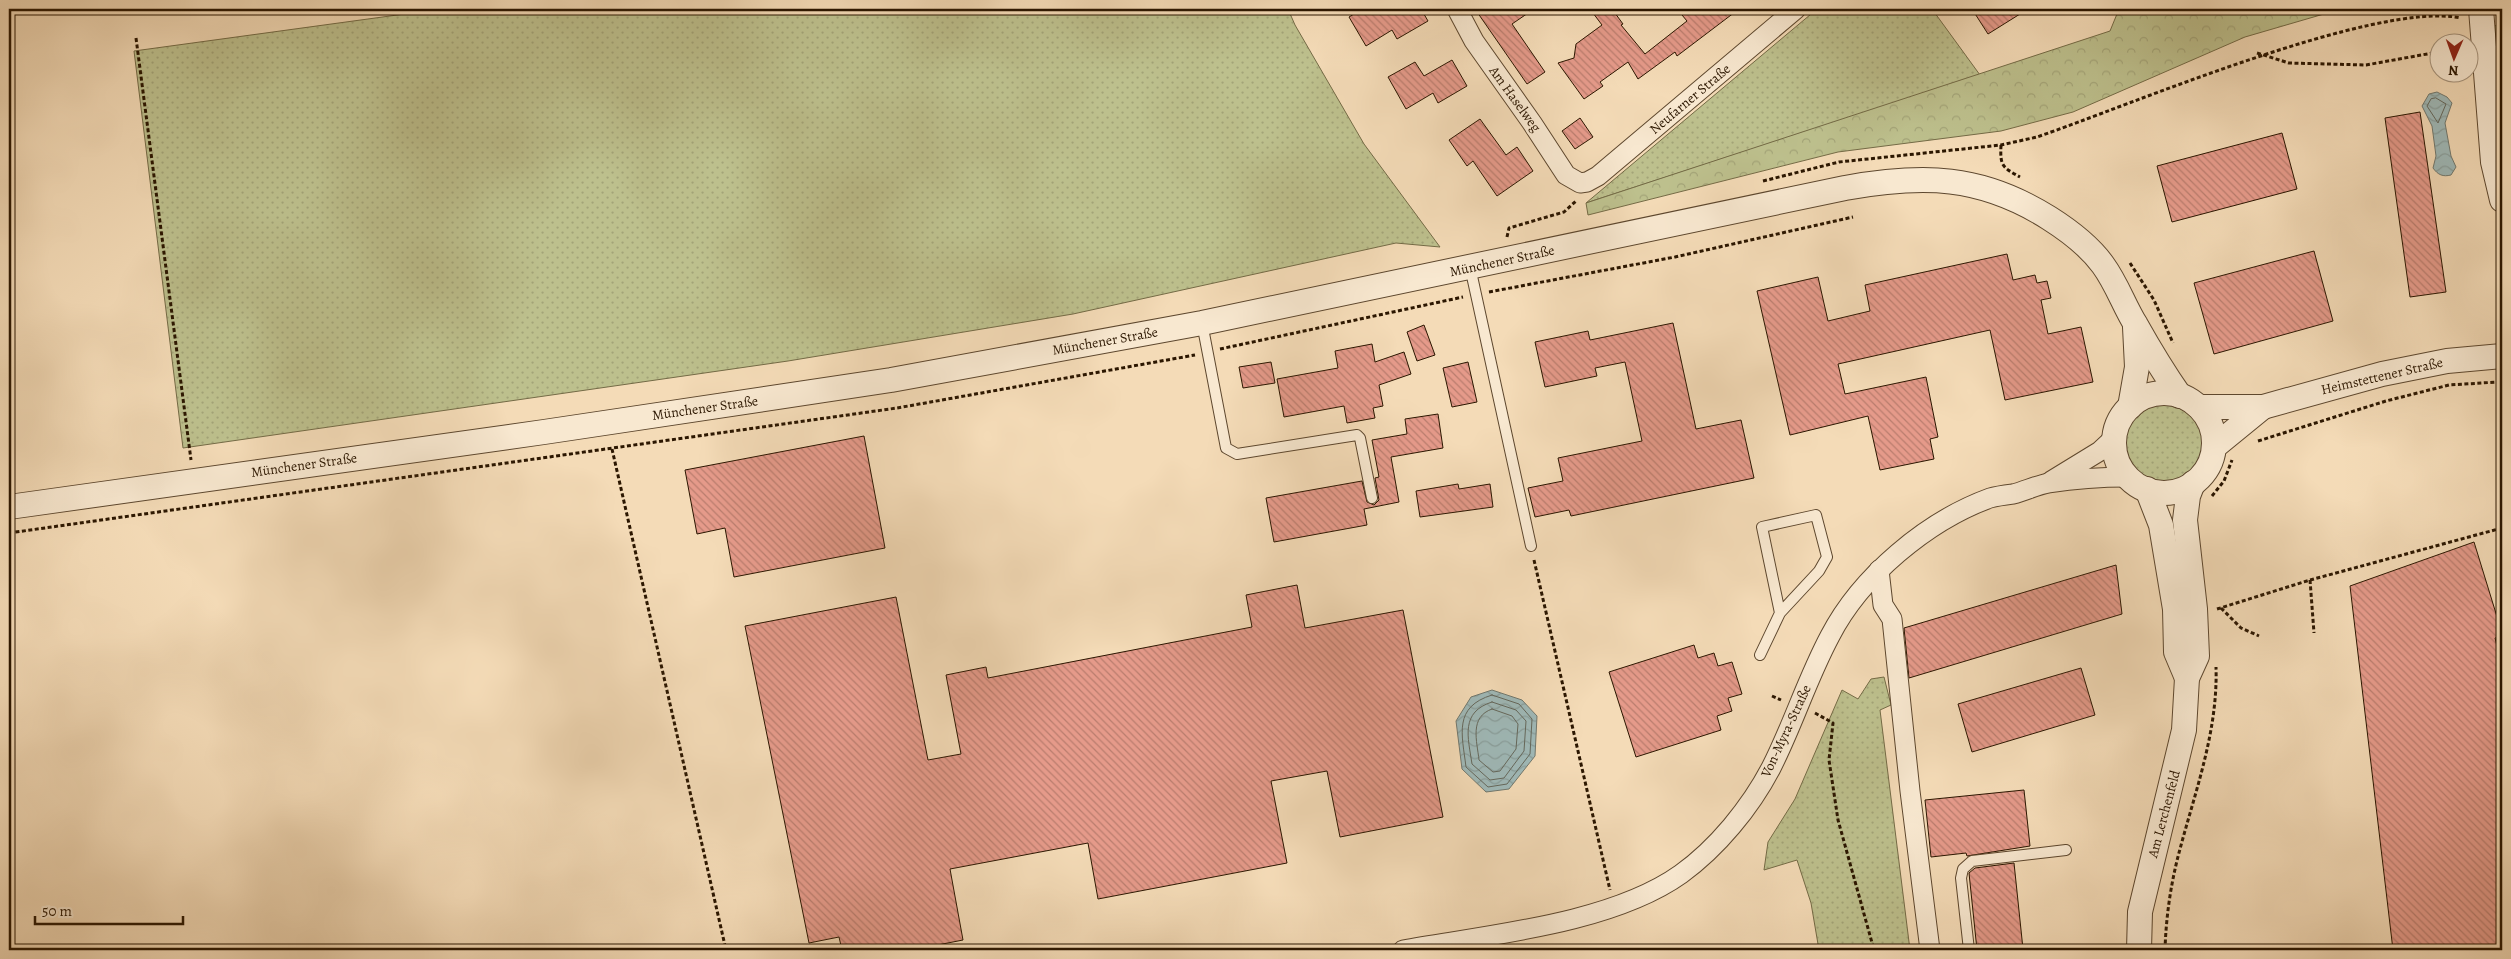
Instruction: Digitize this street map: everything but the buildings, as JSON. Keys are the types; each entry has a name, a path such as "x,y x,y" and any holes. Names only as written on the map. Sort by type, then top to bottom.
{"street":[{"name":"Am Haselweg","path":"1457,9 1492,68 1532,123 1566,175 1580,183"},
{"name":"Neufarner Straße","path":"1580,183 1587,182 1598,176 1787,12"},
{"path":"2475,15 2493,162 2502,200"},
{"name":"Münchener Straße","path":"9,507 891,380 1202,323 1854,186 1904,180 1943,180 1970,183 2008,194 2031,206 2068,231 2102,264 2157,363 2190,401"},
{"name":"Münchener Straße","path":"2130,407 2137,367 2135,325"},
{"name":"Heimstettener Straße","path":"2190,401 2263,407 2382,374 2447,361 2502,356"},
{"path":"2115,437 2120,420 2137,401 2154,394 2172,394 2190,401 2212,430 2223,452"},
{"name":"Heimstettener Straße","path":"2223,452 2263,407"},
{"name":"Am Lerchenfeld","path":"2115,437 2116,454 2138,483 2161,524 2175,609 2176,652 2187,678"},
{"name":"Von-Myra-Straße","path":"2047,483 2100,451 2115,437"},
{"name":"Am Lerchenfeld","path":"2139,950 2142,903 2184,730 2187,678 2197,656 2195,609 2185,520 2188,496 2193,483 2223,452"},
{"name":"Von-Myra-Straße","path":"1403,950 1547,924 1614,908 1651,892 1682,874 1739,817 1771,769 1797,706 1830,636 1845,610 1879,570 1908,546 1942,522 1990,498 2047,483 2138,483"},
{"path":"2138,483 2171,492 2193,483"},
{"path":"1879,570 1883,605 1892,619 1910,791 1930,950"}],"lane":[{"path":"1470,267 1531,546"},
{"path":"1202,323 1226,448 1237,454 1357,435 1360,438 1372,498"},
{"path":"1760,655 1780,613 1819,571 1827,557 1816,515 1762,527 1780,613"},
{"path":"1969,950 1961,878 1964,869 1972,861 2066,850"}],"path":[{"path":"2405,14 2435,12 2475,15"},
{"path":"2001,145 2037,137 2084,121 2256,53 2315,34 2378,18"},
{"path":"136,38 194,481"},
{"path":"2256,53 2289,64 2366,65 2428,54"},
{"path":"1505,244 1509,228 1564,212 1576,202 1580,183"},
{"path":"9,533 897,408 1207,352 1476,294 1675,257 1853,218"},
{"path":"2252,443 2386,401 2449,385 2498,382"},
{"path":"612,449 726,950"},
{"path":"2208,502 2224,481 2223,452"},
{"path":"2214,610 2310,580 2502,528"},
{"path":"1531,546 1614,908"},
{"path":"2310,580 2314,633"},
{"path":"2221,608 2241,628 2259,636"},
{"path":"1772,696 1824,716 1834,722 1829,760 1838,820 1874,950"}],"green space":[{"path":"441,9 1288,9 1295,25 1364,144 1440,247 1396,243 1073,314 788,361 183,448 134,51"},
{"path":"1817,9 1932,9 1980,75 1586,203"},
{"path":"2119,9 2341,9 2245,37 2073,112 2001,131 1838,152 1588,215 1586,203 2110,31"},
{"path":"2502,24 2502,128 2487,28"},
{"path":"2164,405 2179,408 2192,416 2200,429 2203,444 2200,459 2192,472 2179,480 2164,483 2149,480 2136,472 2128,459 2125,444 2128,429 2136,416 2149,408"},
{"path":"1884,677 1891,705 1880,710 1910,950 1819,950 1811,903 1797,860 1764,870 1768,842 1795,799 1842,690 1858,699 1871,679"}],"water":[{"path":"2437,92 2447,97 2452,103 2445,123 2451,156 2456,167 2451,175 2448,176 2441,175 2433,168 2436,156 2432,126 2422,106 2429,94"},
{"path":"1492,690 1522,700 1537,716 1535,756 1509,789 1486,792 1462,769 1456,721 1471,697"}]}
